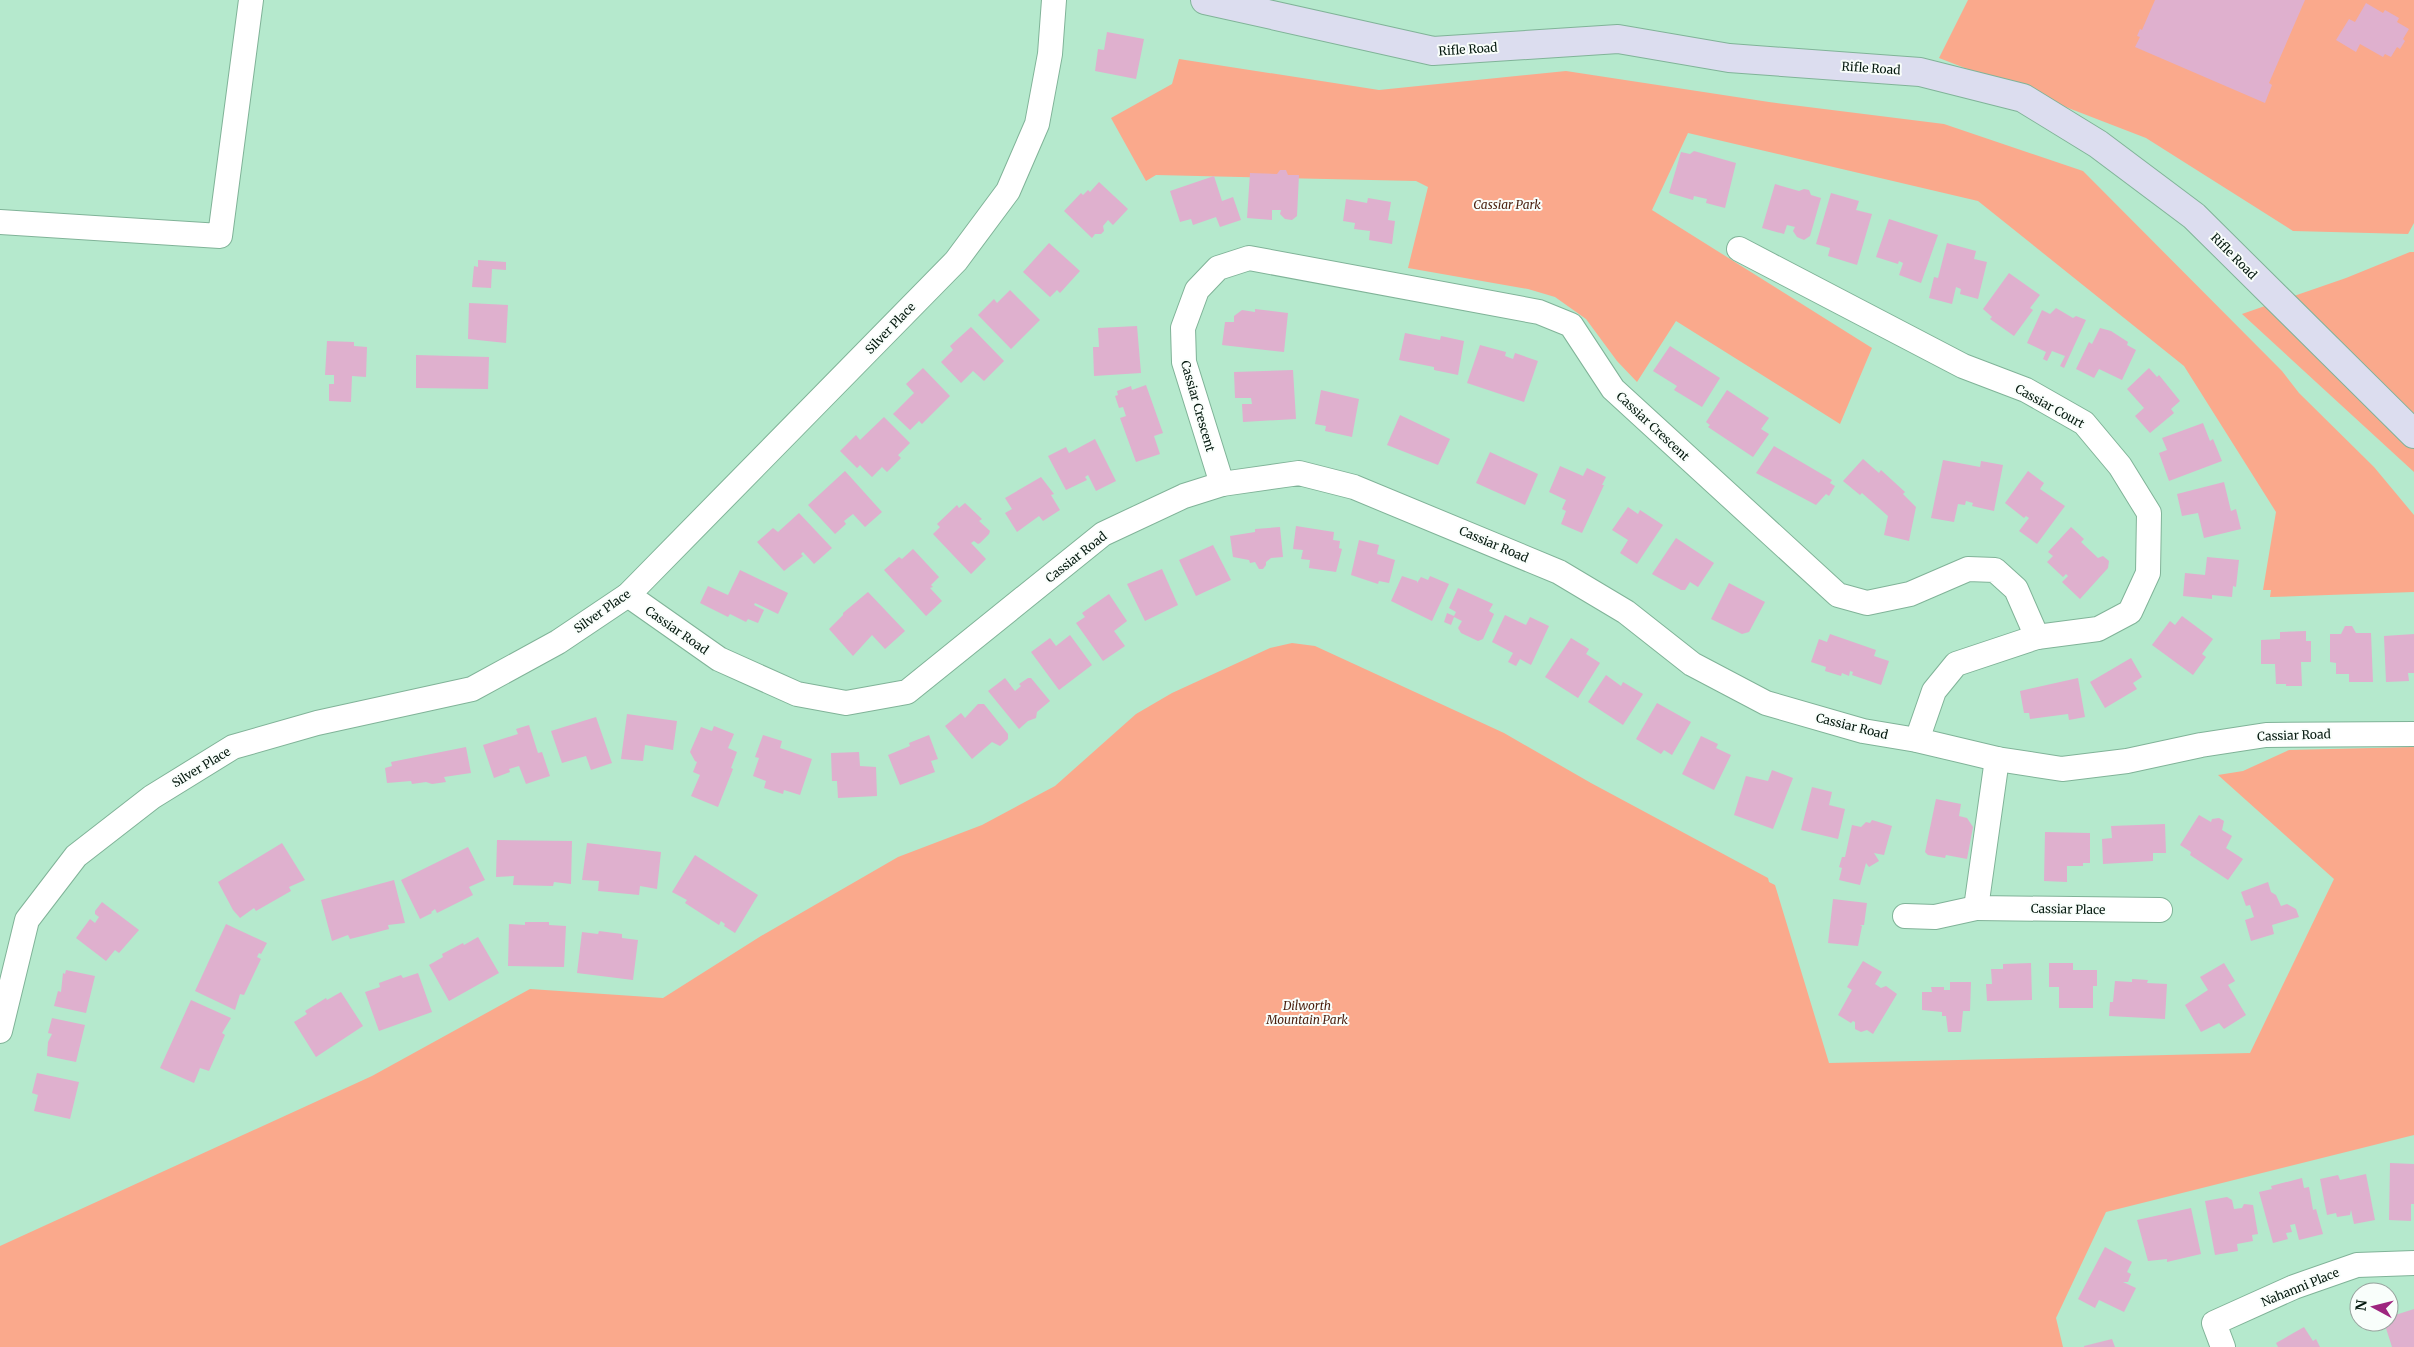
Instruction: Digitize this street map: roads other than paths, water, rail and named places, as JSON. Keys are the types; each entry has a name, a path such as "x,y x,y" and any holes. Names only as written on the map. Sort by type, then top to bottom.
{"street":[{"path":"0,222 220,236 251,0"},
{"name":"Silver Place","path":"0,1031 27,920 76,856 152,797 234,747 317,723 472,689 558,642 628,595 956,261 1008,191 1037,124 1050,54 1054,0"},
{"name":"Rifle Road","path":"1205,0 1433,51 1618,39 1729,58 1920,72 2023,98 2098,144 2194,216 2414,434"},
{"name":"Cassiar Court","path":"1739,249 1963,366 2026,390 2084,422 2120,466 2149,513 2148,573 2130,612 2098,629 2037,637"},
{"name":"Cassiar Crescent","path":"1222,484 1184,362 1183,328 1197,290 1218,268 1249,258 1539,312 1571,325 1613,389 1838,594 1867,603 1910,594 1968,569 1995,570 2016,589 2037,637"},
{"name":"Cassiar Road","path":"628,595 719,659 797,694 846,703 907,692 1103,534 1184,496 1222,484 1299,473 1354,487 1559,572 1626,612 1692,664 1766,703 1863,731 1917,740 1997,759 2062,769 2128,761 2201,745 2266,734 2414,734"},
{"path":"1917,740 1934,691 1956,664 2037,637"},
{"path":"1976,908 1997,759"},
{"name":"Cassiar Place","path":"1905,916 1935,917 1976,908 2160,910"},
{"name":"Nahanni Place","path":"2224,1347 2214,1323 2294,1287 2357,1265 2414,1263"}],"park label":[{"name":"Cassiar Park","path":"1507,204"},
{"name":"Dilworth Mountain Park","path":"1307,1012"}]}
